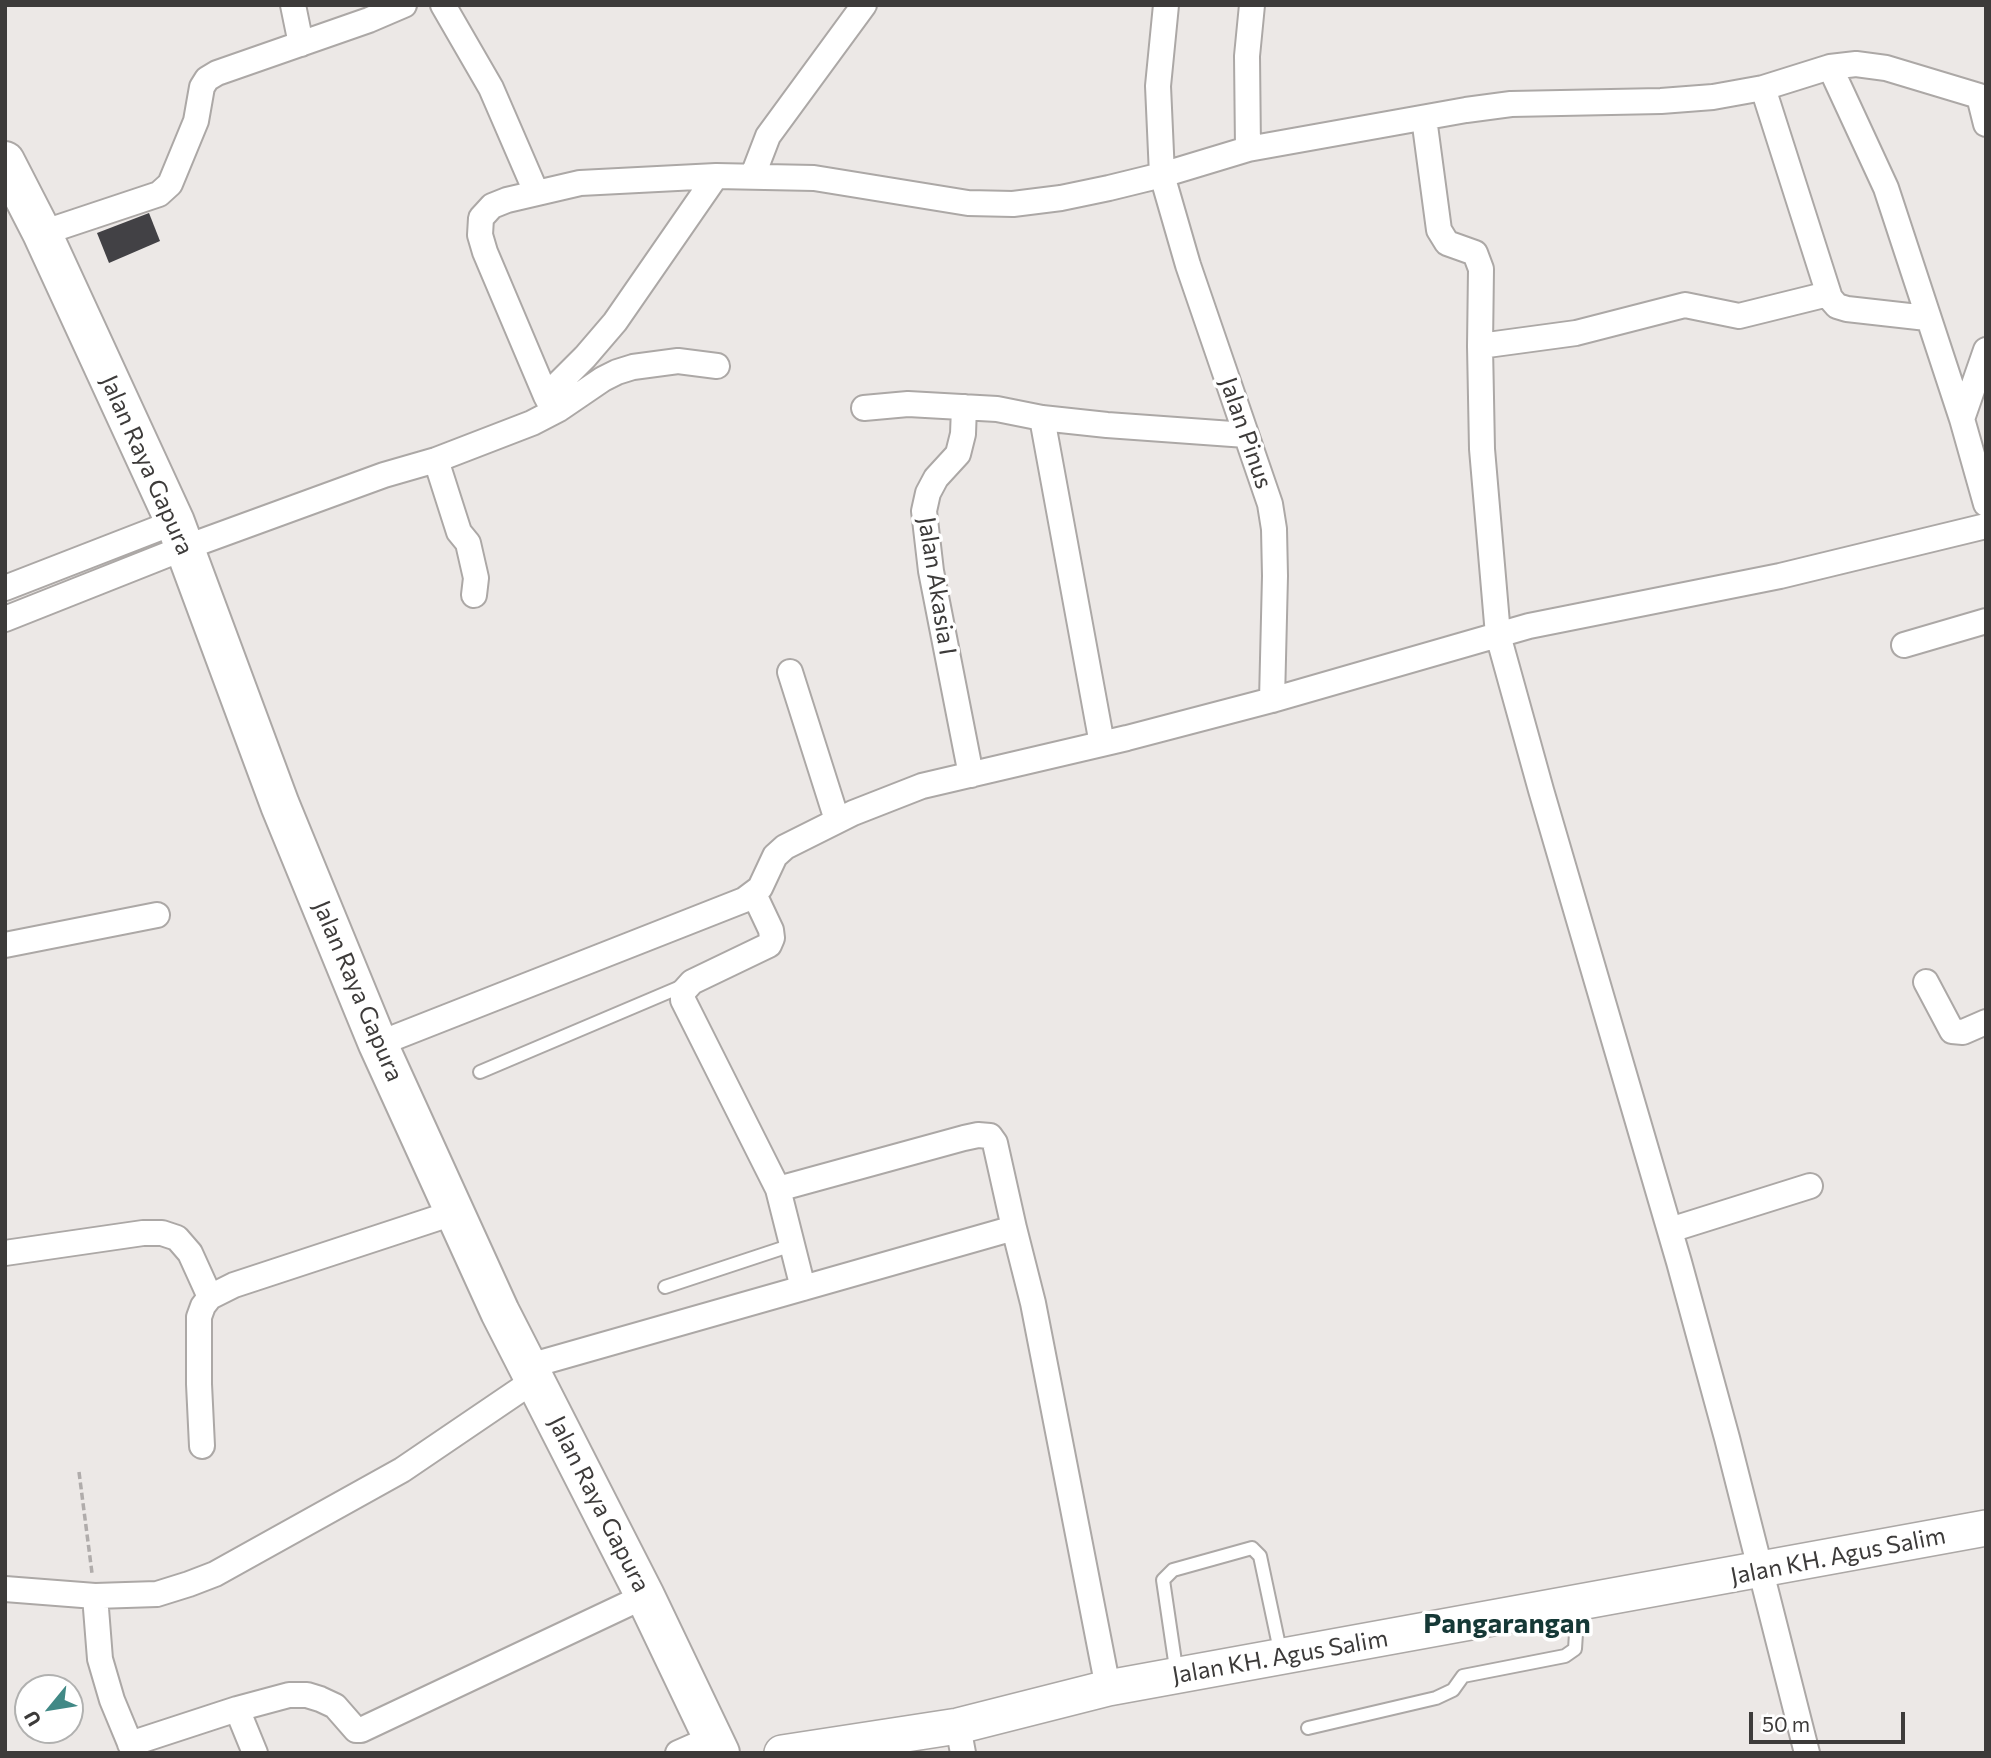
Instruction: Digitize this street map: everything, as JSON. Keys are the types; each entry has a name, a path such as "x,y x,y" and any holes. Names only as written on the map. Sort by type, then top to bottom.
{"main road":[{"name":"Jalan Raya Gapura","path":"5,161 37,223 179,535 280,805 378,1044 500,1312 645,1596 716,1745"},
{"name":"Jalan KH. Agus Salim","path":"782,1753 961,1740 1108,1688 1986,1528"}],"street":[{"path":"293,5 301,44"},
{"path":"37,223 159,194 170,184 176,171 196,121 202,87 207,79 217,73 369,20 404,5"},
{"path":"443,5 491,88 536,192"},
{"path":"5,588 436,460 532,423 732,176 768,136 864,5"},
{"name":"Jalan Pinus","path":"1166,5 1158,86 1162,175 1188,265 1270,504 1274,529 1275,576 1272,700"},
{"path":"1248,149 1247,56 1252,5"},
{"path":"550,404 485,252 480,235 481,218 492,206 536,192 580,183 732,176 814,178 968,203 1013,204 1061,198 1162,175 1248,149 1424,118 1511,104 1661,101 1713,97 1763,88 1830,67 1856,64 1869,64 1979,96 1986,124"},
{"path":"1830,67 1886,188 1962,419 1986,504"},
{"path":"1763,88 1828,294 1834,303 1847,309 1927,318"},
{"path":"1424,118 1438,230 1447,243 1475,253 1480,263 1482,449 1498,635 1670,1230 1727,1438 1807,1753"},
{"path":"1479,346 1576,333 1685,305 1739,316 1828,294"},
{"path":"1962,419 1986,350"},
{"path":"550,404 633,367 678,361 717,366"},
{"path":"864,408 908,404 997,409 1042,418 1107,425 1246,435"},
{"name":"Jalan Akasia I","path":"964,407 963,433 958,454 936,478 928,493 923,512 931,571 971,775"},
{"path":"1042,418 1102,744"},
{"path":"436,460 459,532 468,543 476,578 474,595"},
{"path":"378,1044 732,905 761,888 775,856 785,847 837,820 922,786 1102,744 1272,700 1563,619 1780,576 1986,526"},
{"path":"5,619 179,535"},
{"path":"1905,645 1986,621"},
{"path":"790,672 837,820"},
{"path":"754,894 771,930 769,945 692,982 683,992 683,1000 778,1189 803,1288"},
{"path":"5,945 157,915"},
{"path":"1926,982 1952,1031 1963,1032 1986,1022"},
{"path":"778,1189 978,1135 989,1136 995,1143 1033,1303 1108,1688"},
{"path":"1670,1230 1810,1186"},
{"path":"202,1446 199,1317 210,1297 234,1285 456,1212"},
{"path":"5,1589 96,1596 158,1594 215,1574 401,1470 533,1373 803,1288 1014,1228"},
{"path":"5,1253 143,1233 162,1233 177,1238 190,1253 210,1297"},
{"path":"96,1596 100,1659 112,1700 132,1749 237,1709 289,1695 307,1696 335,1706 353,1728 361,1730 645,1596"},
{"path":"237,1709 255,1753"},
{"path":"678,1753 716,1745"}],"lane":[{"path":"480,1072 692,982"},
{"path":"664,1287 792,1245"},
{"path":"1178,1675 1163,1580 1173,1570 1252,1548 1260,1556 1281,1657"},
{"path":"1308,1728 1436,1698 1453,1690 1463,1676 1565,1656 1575,1649 1572,1604"}],"path":[{"path":"79,1472 96,1596"}],"building":[{"path":"149,213 160,241 109,263 97,233"}],"district":[{"name":"Pangarangan","path":"1507,1624"}]}
